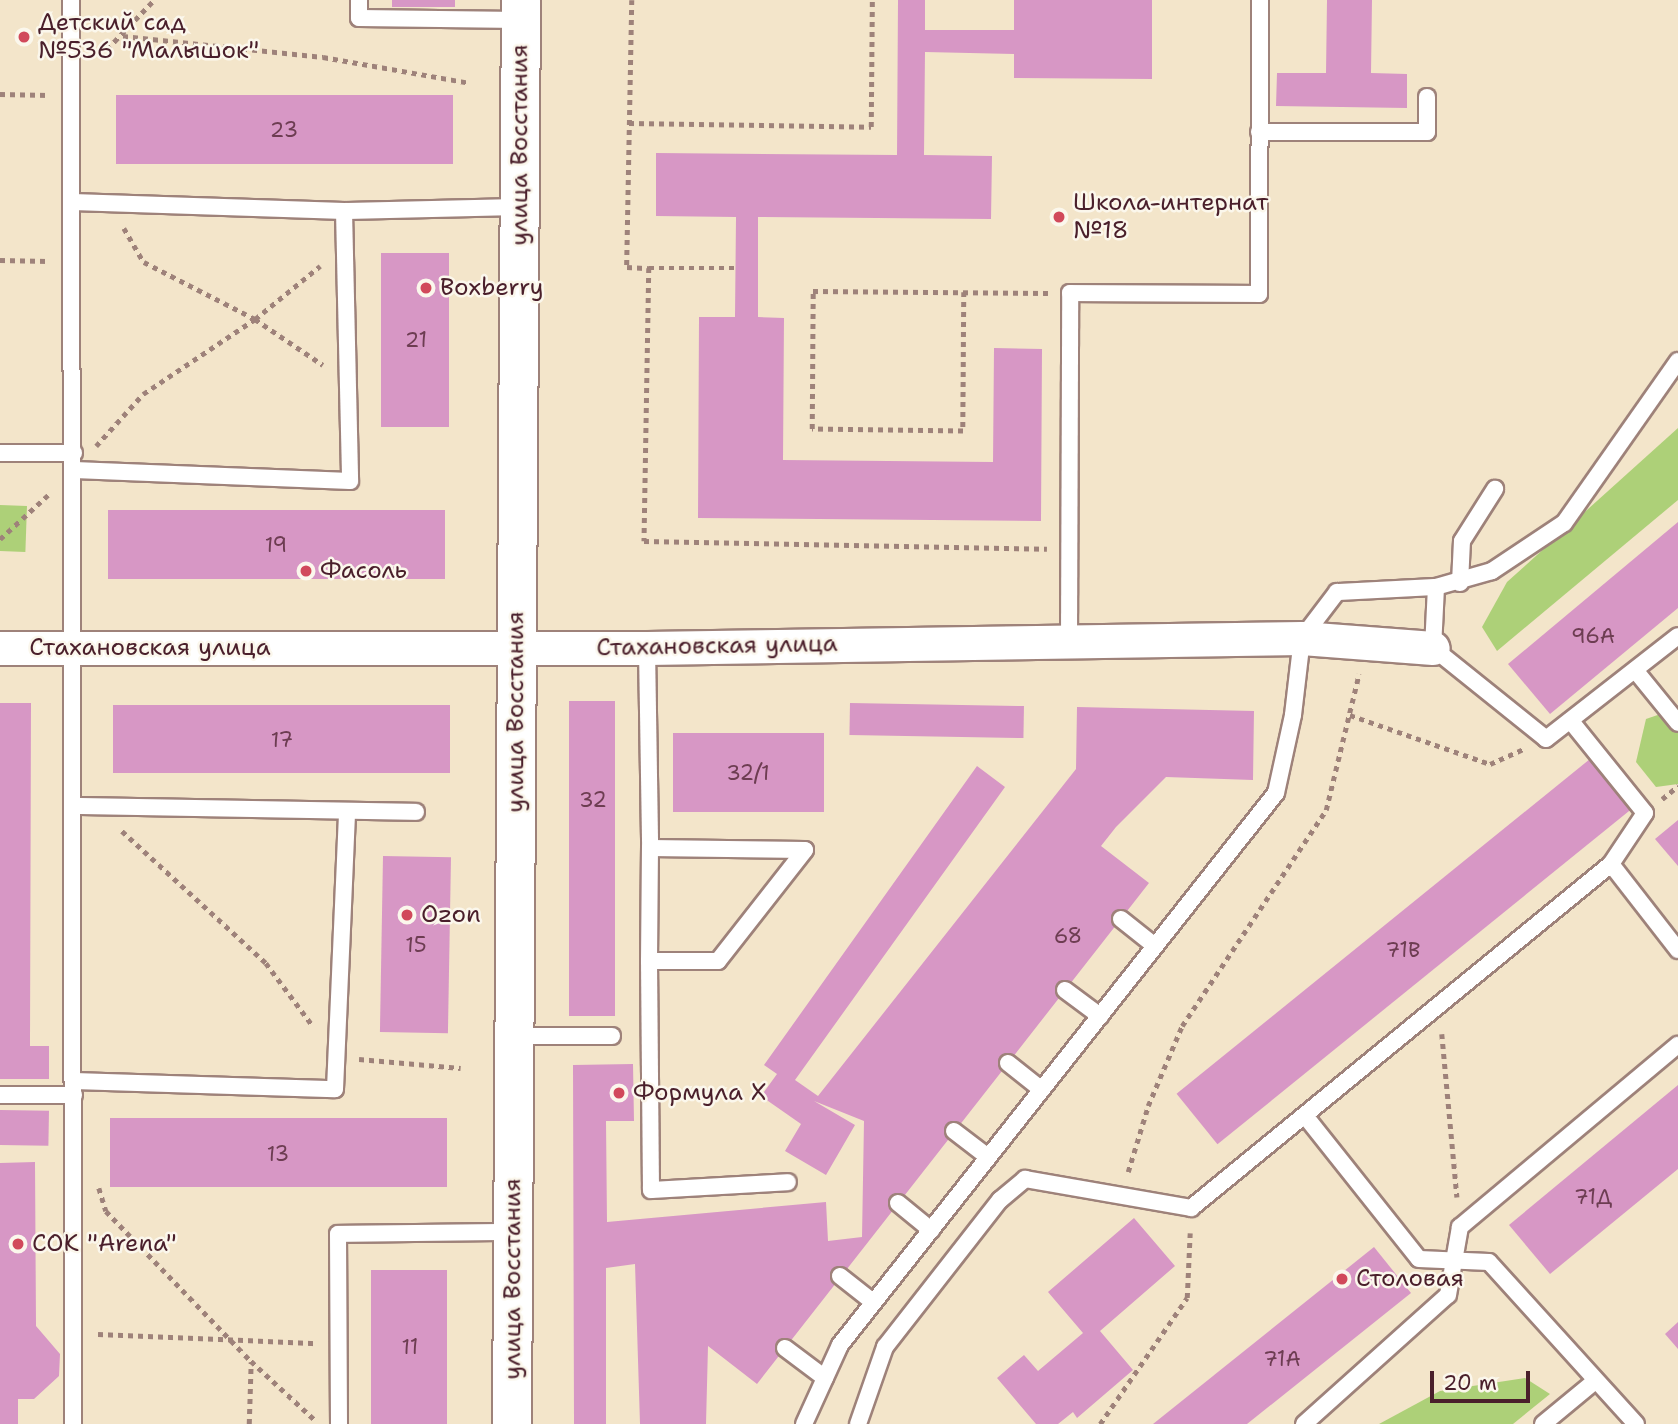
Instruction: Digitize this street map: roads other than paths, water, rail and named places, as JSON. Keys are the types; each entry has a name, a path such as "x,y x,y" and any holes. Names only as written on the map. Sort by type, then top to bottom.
{"main road":[{"name":"улица Восстания","path":"512,1424 521,10"}],"street":[{"name":"Стахановская улица","path":"0,648 517,649 1302,638 1433,648"}],"lane":[{"path":"71,0 75,649 73,1424"},
{"path":"359,0 359,18 521,10"},
{"path":"1069,642 1070,293 1259,294 1260,0"},
{"path":"1259,132 1427,132 1426,97"},
{"path":"73,202 344,211 520,207"},
{"path":"74,470 350,481 344,211"},
{"path":"804,1424 840,1345 1276,793 1293,715 1302,638 1337,592 1436,587 1460,583 1492,571 1564,523 1678,361"},
{"path":"0,453 74,453"},
{"path":"1460,583 1461,541 1495,489"},
{"path":"1436,587 1433,648 1546,739 1678,636"},
{"path":"647,648 651,1190 788,1182"},
{"path":"1635,670 1678,723"},
{"path":"858,1424 885,1347 1000,1200 1025,1179 1191,1208 1306,1117 1611,864 1645,813 1570,720"},
{"path":"74,806 416,812"},
{"path":"0,1095 74,1088 335,1088 347,811"},
{"path":"649,961 718,961 805,850 650,848"},
{"path":"1611,864 1678,950"},
{"path":"1121,919 1155,946"},
{"path":"1065,990 1100,1016"},
{"path":"514,1036 612,1036"},
{"path":"1304,1424 1448,1295 1451,1262 1460,1227 1678,1045"},
{"path":"1008,1063 1042,1090"},
{"path":"1306,1117 1419,1259 1489,1262 1636,1424"},
{"path":"954,1131 988,1157"},
{"path":"898,1203 931,1230"},
{"path":"339,1424 338,1234 513,1232"},
{"path":"841,1276 873,1303"},
{"path":"785,1348 825,1378"},
{"path":"1543,1424 1595,1381"}],"place":[{"name":"Детский сад №536 \"Малышок\"","path":"24,37"},
{"name":"Школа-интернат №18","path":"1059,217"},
{"name":"Boxberry","path":"426,288"},
{"name":"Фасоль","path":"306,571"},
{"name":"Ozon","path":"407,915"},
{"name":"Формула X","path":"619,1093"},
{"name":"СОК \"Arena\"","path":"18,1244"},
{"name":"Столовая","path":"1342,1279"}]}
